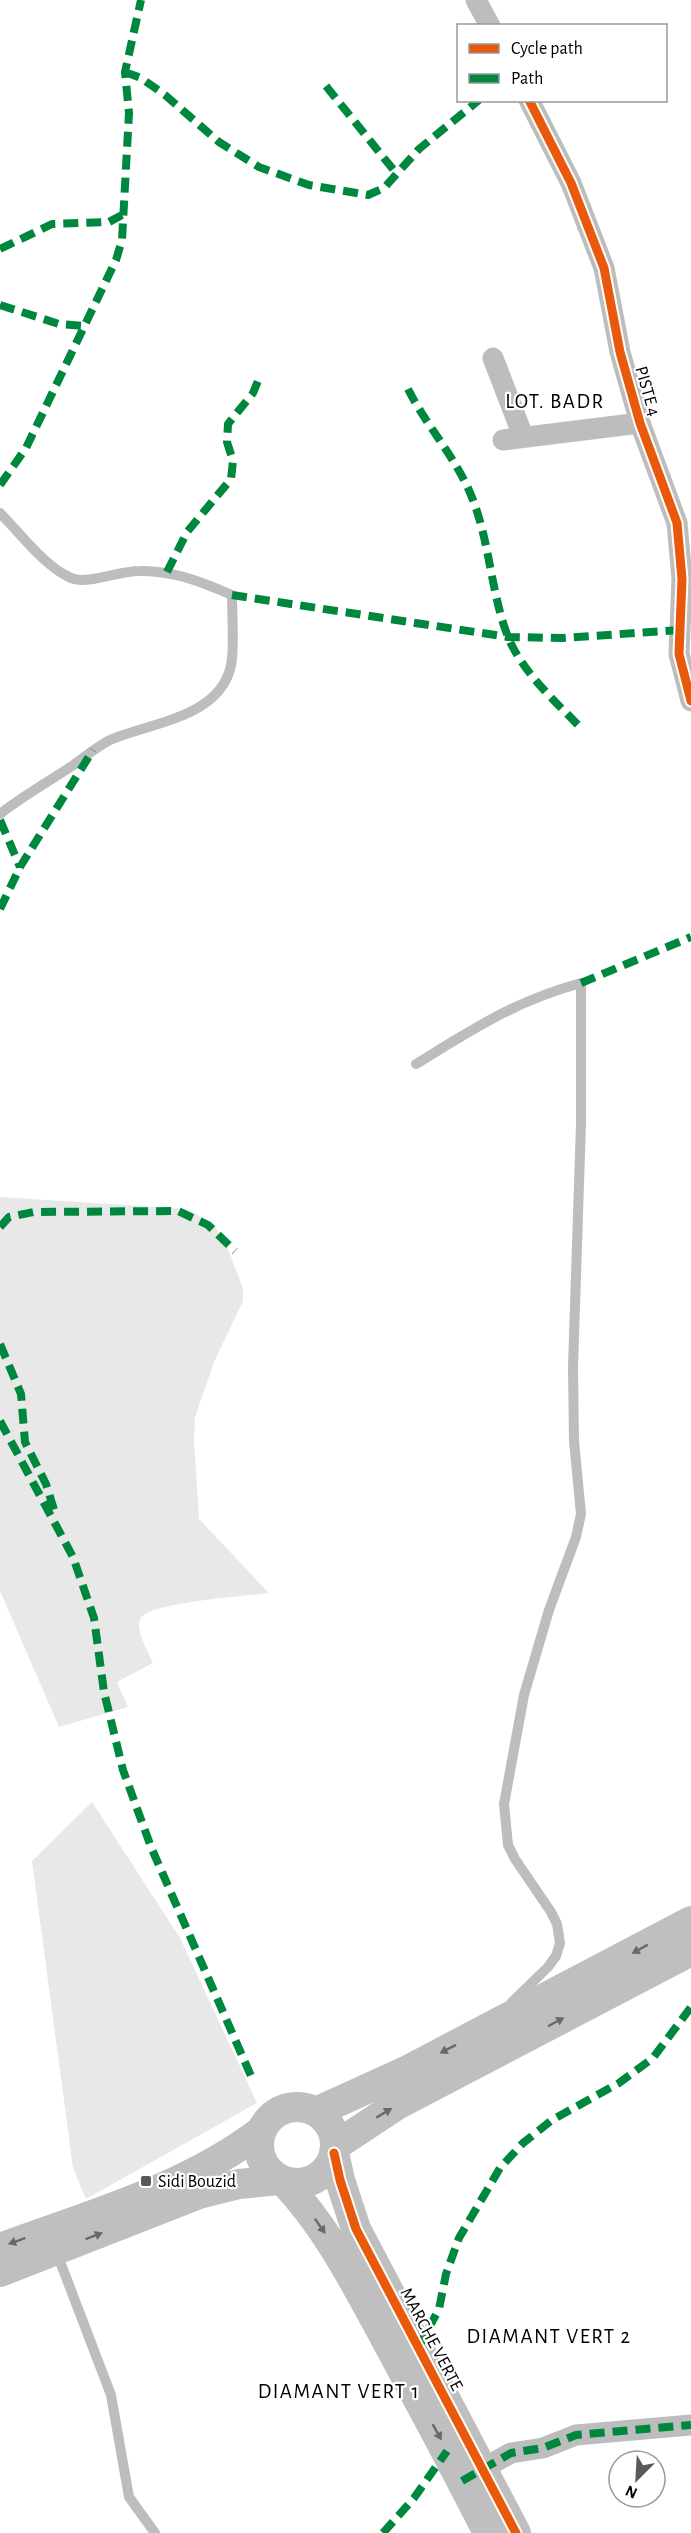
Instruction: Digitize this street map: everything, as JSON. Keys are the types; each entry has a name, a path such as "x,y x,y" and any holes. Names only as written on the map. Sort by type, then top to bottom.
{"main road":[{"path":"316,2112 380,2084 691,1921"},
{"path":"261,2131 258,2150 261,2159 272,2174 292,2183 311,2181 326,2170 335,2150 397,2105 691,1951"},
{"path":"0,2248 175,2182 220,2160 261,2131 272,2116 280,2111 298,2107 316,2112 330,2127 335,2150"},
{"name":"MARCHE VERTE","path":"335,2150 340,2180 357,2229 472,2475 488,2533"},
{"path":"0,2272 199,2194 239,2184 281,2180"},
{"name":"MARCHE VERTE","path":"281,2180 302,2201 333,2245 472,2475 516,2533"}],"street":[{"path":"476,0 489,24"},
{"name":"PISTE 4","path":"530,102 571,183 604,268 620,352 640,423 677,523 682,579 679,654 691,701"},
{"path":"493,358 513,438 640,423"},
{"path":"472,2475 511,2453 543,2448 576,2435 691,2425"}],"lane":[{"path":"0,513 46,560 69,578 87,581 118,573 167,572 207,584 232,595 232,662 225,681 208,702 154,726 109,741 36,787 0,814"},
{"path":"416,1064 510,1007 542,994 580,983 582,1086 573,1377 581,1514 576,1537 549,1610 524,1695 504,1804 508,1845 551,1912 557,1924 560,1943 548,1967 482,2032"},
{"path":"56,2251 111,2395 129,2497 155,2533"}],"shaded area":[{"path":"0,1197 187,1209 214,1224 229,1252 243,1288 243,1301 214,1362 195,1417 194,1439 199,1519 269,1593 179,1604 147,1613 140,1619 139,1629 153,1663 117,1682 128,1707 59,1727 0,1591"},
{"path":"92,1802 180,1938 257,2103 86,2199 73,2168 32,1861"}],"marked path":[{"path":"0,485 26,448 116,260 122,240 129,113 125,72 141,0"},
{"path":"125,72 141,78 165,95 219,142 259,167 309,185 368,195 384,188 419,149 477,102"},
{"path":"326,86 396,173"},
{"path":"0,249 52,224 109,222 122,215"},
{"path":"0,305 59,324 85,326"},
{"path":"167,572 187,532 231,479 233,461 227,442 228,424 253,393 260,376"},
{"path":"408,389 467,485 479,517 502,620 514,650 540,686 582,729"},
{"path":"232,595 508,637 563,638 680,630"},
{"path":"0,909 20,867 93,750"},
{"path":"0,820 20,867"},
{"path":"581,983 691,937"},
{"path":"0,1227 9,1217 34,1212 178,1211 208,1225 235,1251"},
{"path":"0,1344 21,1394 25,1442 46,1484 56,1516"},
{"path":"0,1421 73,1557 94,1618 104,1692 123,1770 151,1847 251,2076"},
{"path":"418,2348 439,2309 446,2274 459,2238 500,2168 523,2143 552,2120 619,2083 653,2058 691,2007"},
{"path":"462,2481 511,2453 543,2448 576,2435 691,2425"},
{"path":"383,2533 414,2498 447,2451"}],"cycle path":[{"path":"530,102 571,183 604,268 620,352 640,423 677,523 682,579 679,654 691,701"},
{"path":"334,2153 356,2229 516,2533"}],"place":[{"name":"Sidi Bouzid","path":"146,2181"}],"district":[{"name":"LOT. BADR","path":"555,401"},
{"name":"DIAMANT VERT 2","path":"549,2336"},
{"name":"DIAMANT VERT 1","path":"339,2391"}]}
